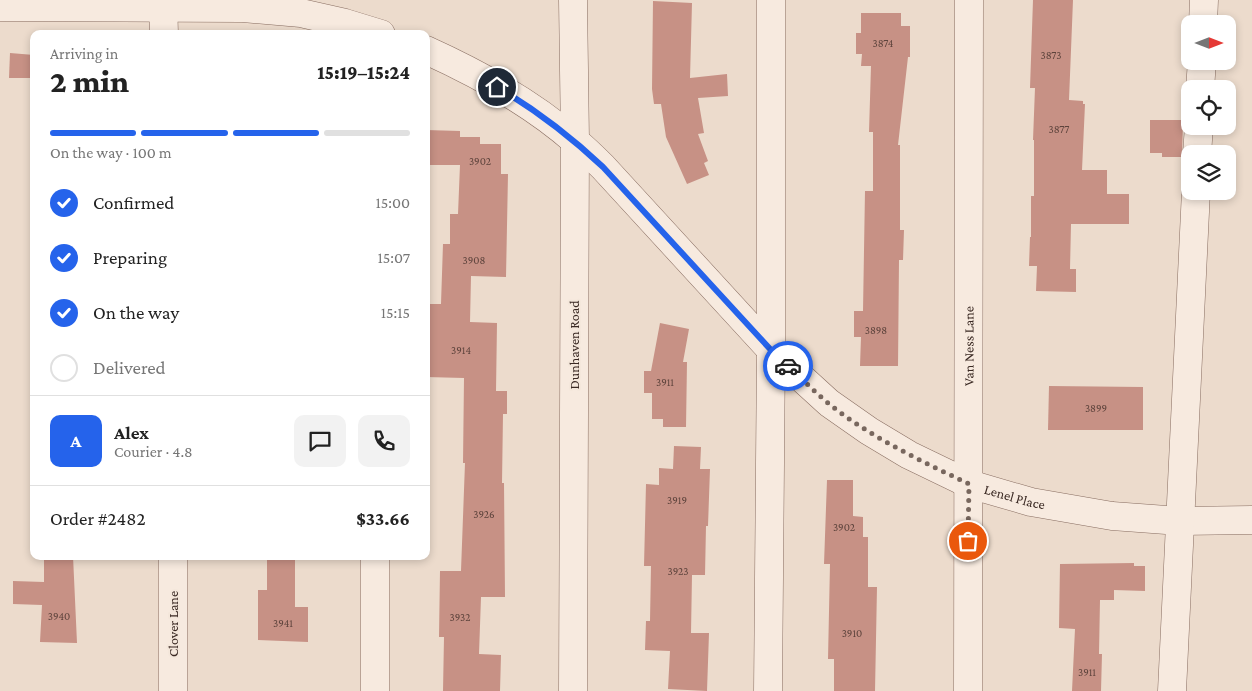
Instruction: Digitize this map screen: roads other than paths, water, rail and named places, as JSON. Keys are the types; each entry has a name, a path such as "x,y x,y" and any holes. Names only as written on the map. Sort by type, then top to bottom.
{"street":[{"name":"Dunhaven Road","path":"573,0 575,140 573,691"},
{"path":"768,691 771,350 771,0"},
{"name":"Van Ness Lane","path":"968,691 969,0"},
{"path":"1203,15 1204,0"},
{"path":"0,7 163,3 301,13 347,11 373,30"},
{"path":"163,3 164,30"},
{"name":"Lenel Place","path":"430,52 466,68 521,101 575,140 603,167 771,350 829,403 868,431 909,455 969,484 1031,502 1112,516 1180,521 1252,520"},
{"path":"1172,691 1196,200"},
{"name":"Clover Lane","path":"173,560 173,691"},
{"path":"375,560 375,691"}]}
